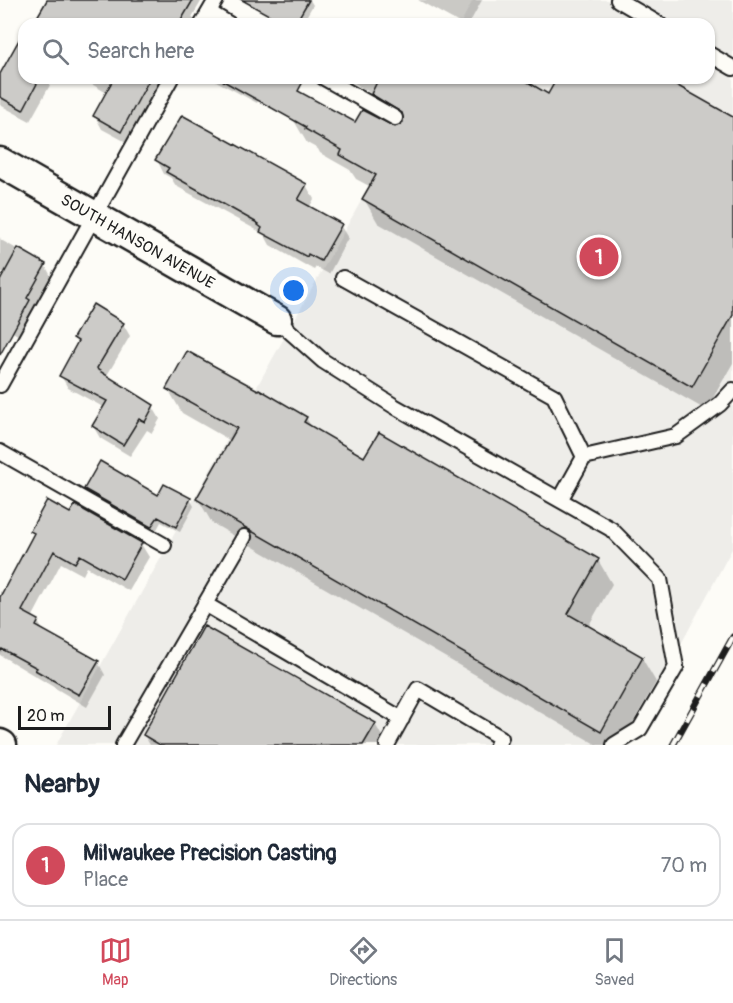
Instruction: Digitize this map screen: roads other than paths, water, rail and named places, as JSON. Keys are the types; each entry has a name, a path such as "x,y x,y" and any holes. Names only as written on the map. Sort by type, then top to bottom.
{"street":[{"name":"SOUTH HANSON AVENUE","path":"0,162 277,320"}],"lane":[{"path":"618,0 649,18"},
{"path":"715,58 733,68"},
{"path":"0,385 168,84"},
{"path":"334,84 394,118"},
{"path":"344,279 554,396 584,457"},
{"path":"277,320 323,361 394,406 611,529 660,579 676,667 640,729 614,745"},
{"path":"560,500 584,457 676,436 720,404 733,390"},
{"path":"0,452 164,545"},
{"path":"123,745 244,537"},
{"path":"205,604 402,719"},
{"path":"387,745 418,689 501,738 497,745"}],"railway":[{"path":"673,745 733,637"}],"place":[{"name":"Milwaukee Precision Casting","path":"599,257"}]}
